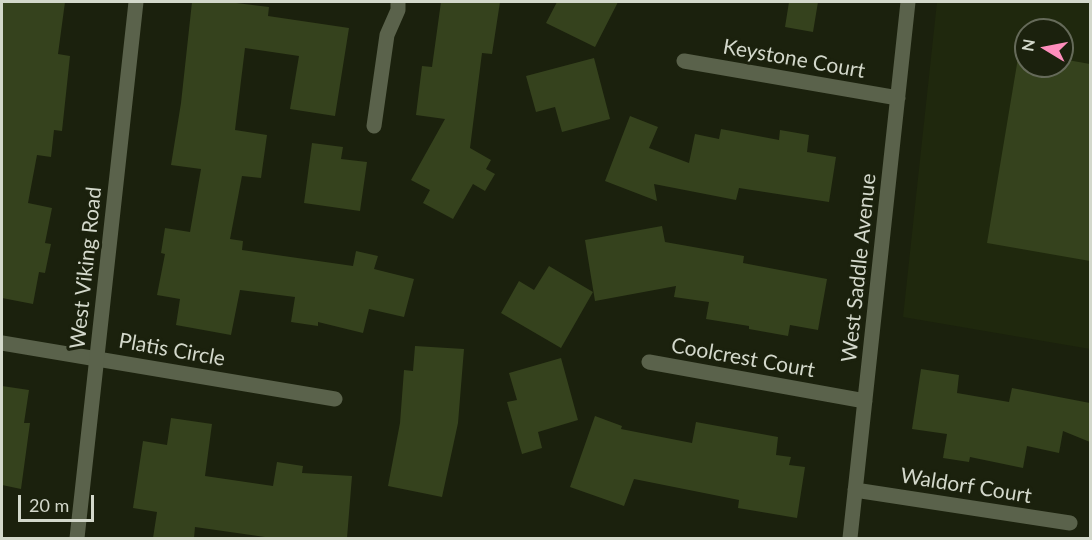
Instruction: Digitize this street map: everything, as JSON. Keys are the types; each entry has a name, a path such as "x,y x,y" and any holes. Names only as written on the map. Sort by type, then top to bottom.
{"street":[{"name":"West Viking Road","path":"77,538 136,2"},
{"path":"374,126 387,35 398,10 398,2"},
{"name":"West Saddle Avenue","path":"850,538 908,2"},
{"name":"Keystone Court","path":"684,61 898,98"},
{"name":"Platis Circle","path":"2,343 335,399"},
{"name":"Coolcrest Court","path":"650,362 865,402"},
{"name":"Waldorf Court","path":"855,490 1070,523"}],"shaded area":[{"path":"937,2 1090,2 1090,349 903,317"}],"building":[{"path":"2,2 65,2 58,54 70,56 62,131 54,130 51,157 37,155 28,203 52,208 45,243 51,244 45,273 39,272 33,304 2,298"},
{"path":"192,2 228,2 269,7 268,16 349,28 335,116 290,109 299,56 245,48 235,130 267,135 261,178 242,176 230,239 243,241 242,250 353,266 356,251 378,256 374,269 414,279 404,317 369,309 363,333 318,322 318,326 291,322 295,297 240,290 231,335 176,325 180,299 157,295 165,254 161,253 165,228 190,232 201,169 171,165 181,103"},
{"path":"441,2 500,2 492,54 482,53 470,148 491,160 486,169 495,174 485,191 473,184 453,219 423,203 430,190 411,180 445,119 416,115 422,66 432,67"},
{"path":"557,2 618,2 595,47 546,23"},
{"path":"789,2 818,2 813,32 785,27"},
{"path":"594,58 610,119 562,132 555,107 536,112 526,76"},
{"path":"1074,61 1090,64 1090,261 987,243 1015,78 1074,78"},
{"path":"630,116 658,127 649,148 689,163 695,134 719,139 721,129 779,140 780,130 809,135 807,152 836,157 829,202 739,188 736,200 654,184 657,201 605,181"},
{"path":"312,143 343,147 341,159 367,162 360,211 304,203"},
{"path":"662,226 665,242 744,256 743,263 827,279 818,330 790,325 788,336 749,329 749,326 706,319 709,302 674,297 676,286 595,301 585,240"},
{"path":"549,266 593,292 561,348 501,313 519,281 534,290"},
{"path":"415,346 464,349 458,423 442,497 388,486 400,423 404,370 413,371"},
{"path":"561,358 578,420 538,432 542,448 522,454 507,402 517,400 509,373"},
{"path":"921,369 959,375 957,393 1009,402 1012,388 1090,403 1090,442 1063,431 1059,453 1027,446 1023,468 970,457 969,462 943,458 947,434 912,429"},
{"path":"2,386 29,390 24,423 30,423 21,489 2,485"},
{"path":"595,416 622,426 621,429 692,443 696,422 778,437 776,455 791,457 789,465 805,467 797,518 738,508 739,500 634,479 624,506 570,487"},
{"path":"171,418 212,424 205,476 273,486 277,462 303,466 302,473 352,476 347,538 272,538 195,527 194,538 153,538 157,512 133,508 143,441 167,445"}]}
